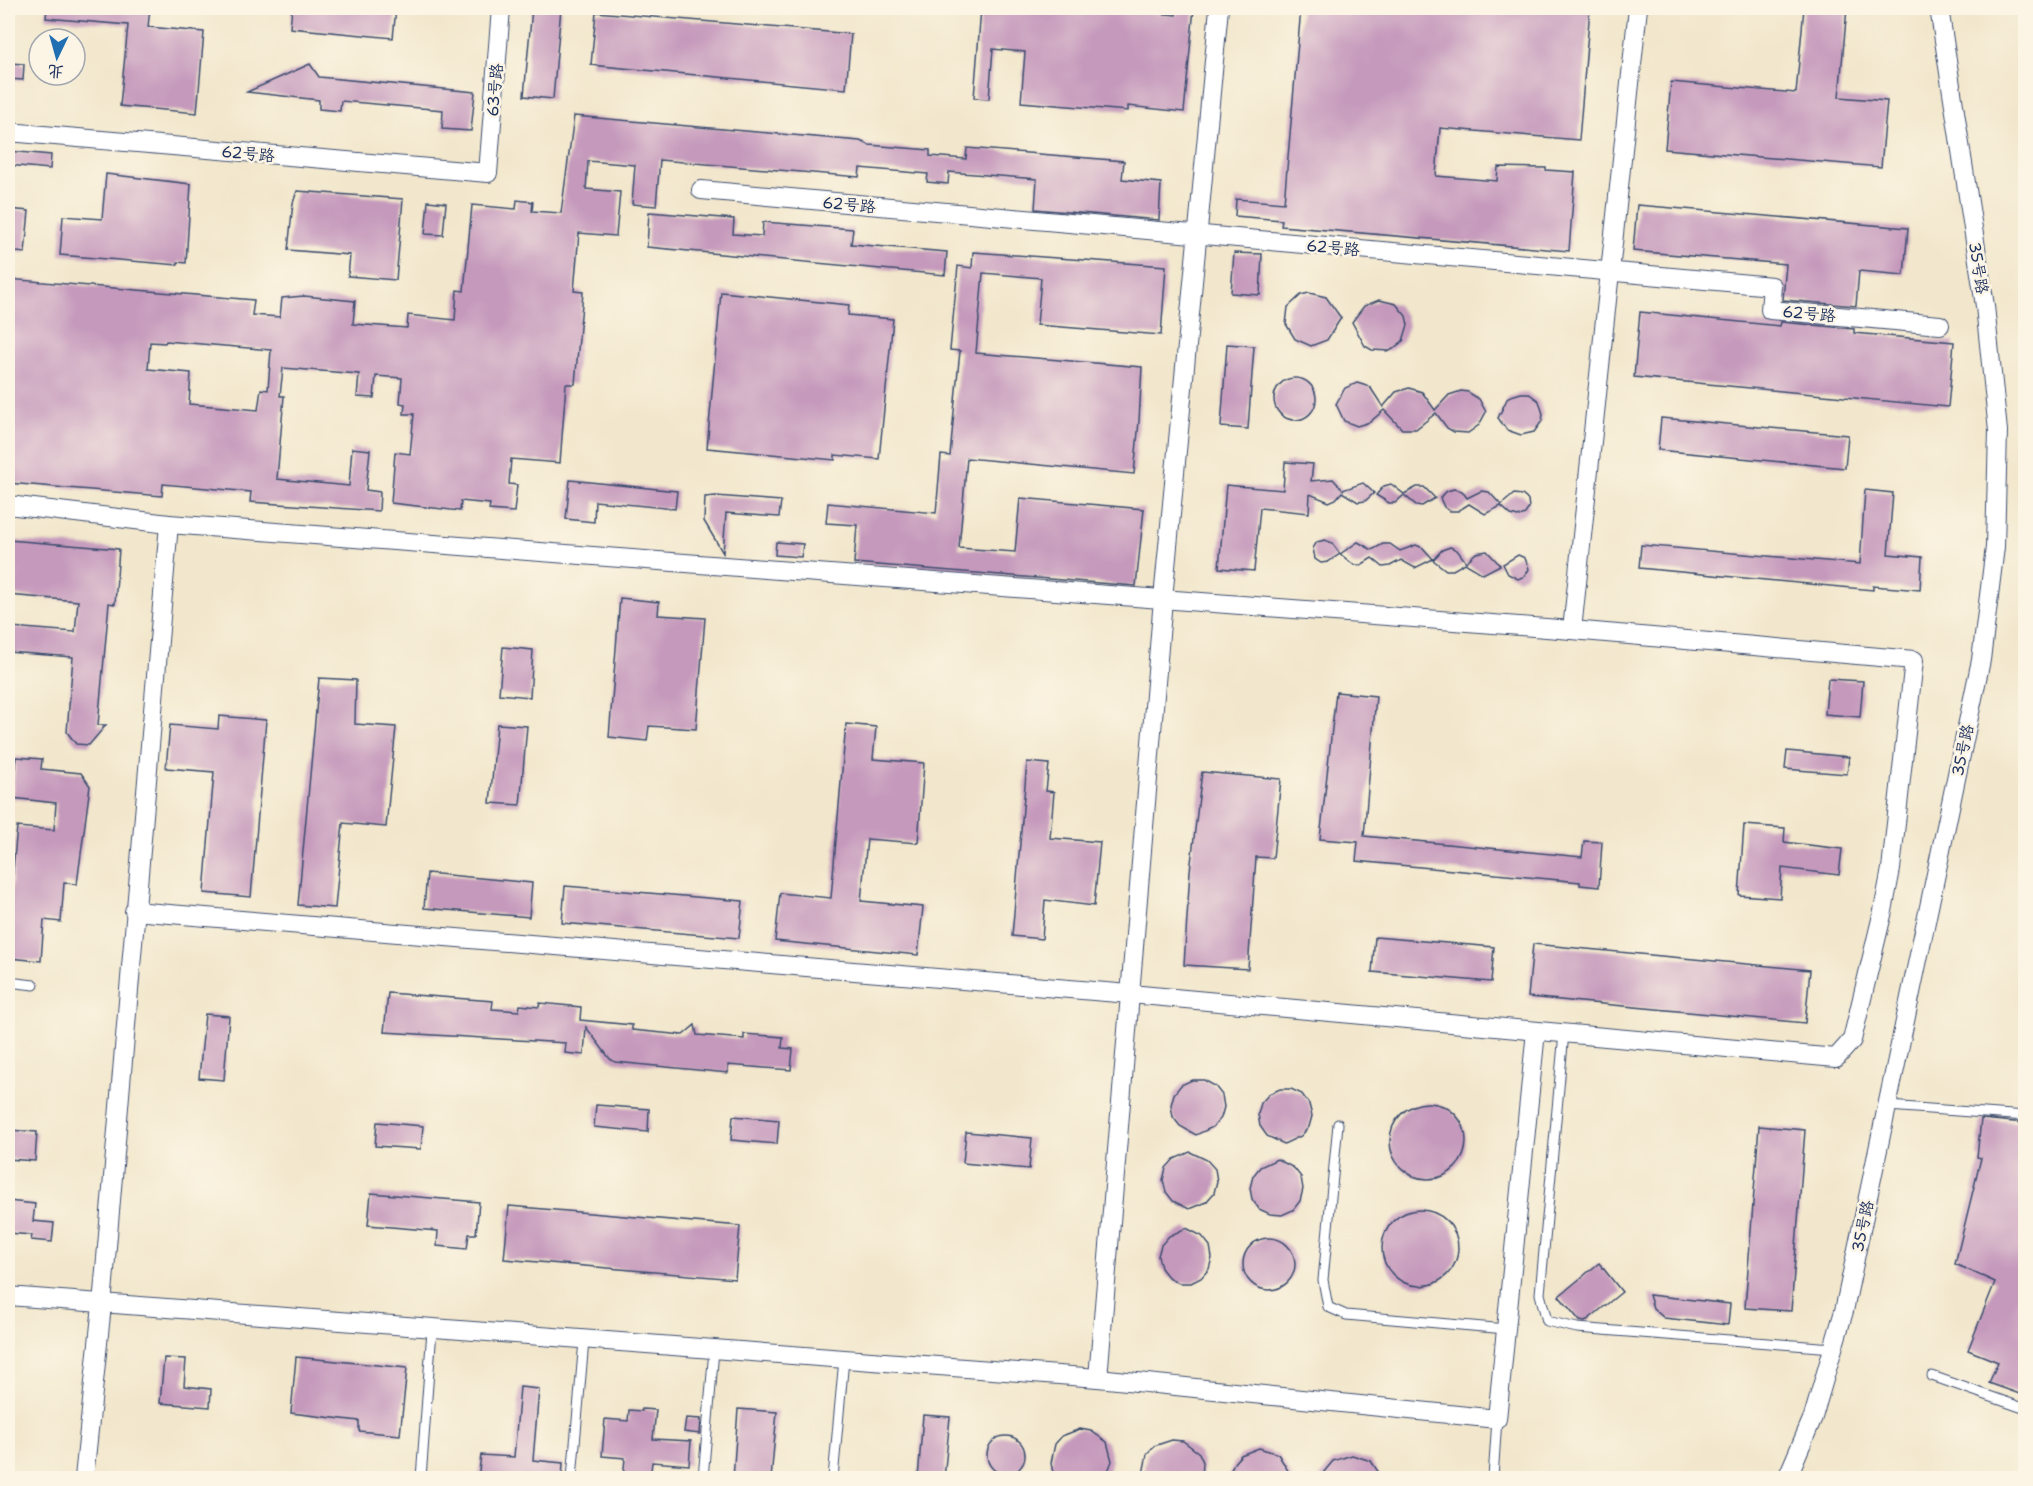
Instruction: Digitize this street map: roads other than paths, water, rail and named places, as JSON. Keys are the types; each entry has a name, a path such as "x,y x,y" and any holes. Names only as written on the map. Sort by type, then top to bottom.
{"street":[{"name":"63号路","path":"488,173 501,8"},
{"path":"1098,1378 1162,599 1219,8"},
{"path":"1572,630 1638,8"},
{"name":"35号路","path":"1787,1479 1813,1417 1844,1311 1981,660 1995,547 1998,430 1984,306 1939,8"},
{"name":"62号路","path":"8,132 488,173"},
{"name":"62号路","path":"701,190 1773,286 1770,310 1940,325"},
{"path":"8,506 169,524 1572,630 1914,660 1891,869 1852,1041 1836,1058 1130,994 134,910"},
{"path":"84,1479 102,1305 134,910 169,524"},
{"path":"8,1296 432,1330 1098,1378 1497,1419 1536,1031"}],"lane":[{"path":"8,982 34,985"},
{"path":"1564,1033 1540,1294 1547,1321 1577,1328 1833,1348"},
{"path":"1888,1106 2025,1116"},
{"path":"1338,1124 1323,1280 1328,1307 1346,1316 1506,1329"},
{"path":"421,1479 432,1330"},
{"path":"572,1479 585,1341"},
{"path":"703,1479 714,1350"},
{"path":"833,1479 844,1359"},
{"path":"1932,1376 2025,1409"},
{"path":"1493,1479 1497,1419"}]}
